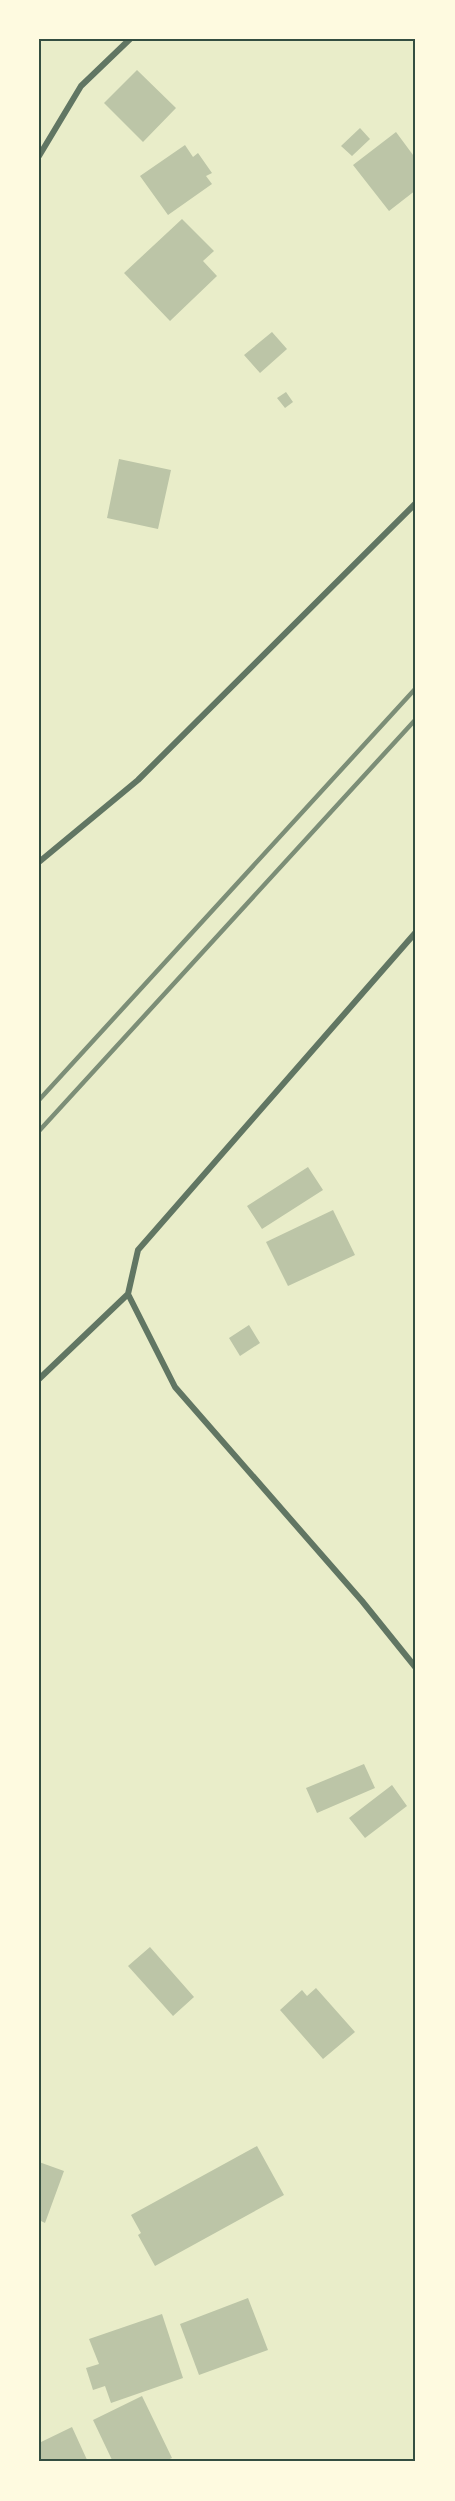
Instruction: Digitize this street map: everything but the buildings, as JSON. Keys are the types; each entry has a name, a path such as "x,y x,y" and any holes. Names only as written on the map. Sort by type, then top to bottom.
{"street":[{"path":"39,156 81,86 130,39"},
{"path":"39,862 138,780 416,502"},
{"path":"39,1379 128,1294 138,1250 416,932"},
{"path":"128,1294 175,1387 362,1601 416,1668"}],"railway":[{"path":"39,1100 416,688"},
{"path":"39,1131 416,719"}]}
